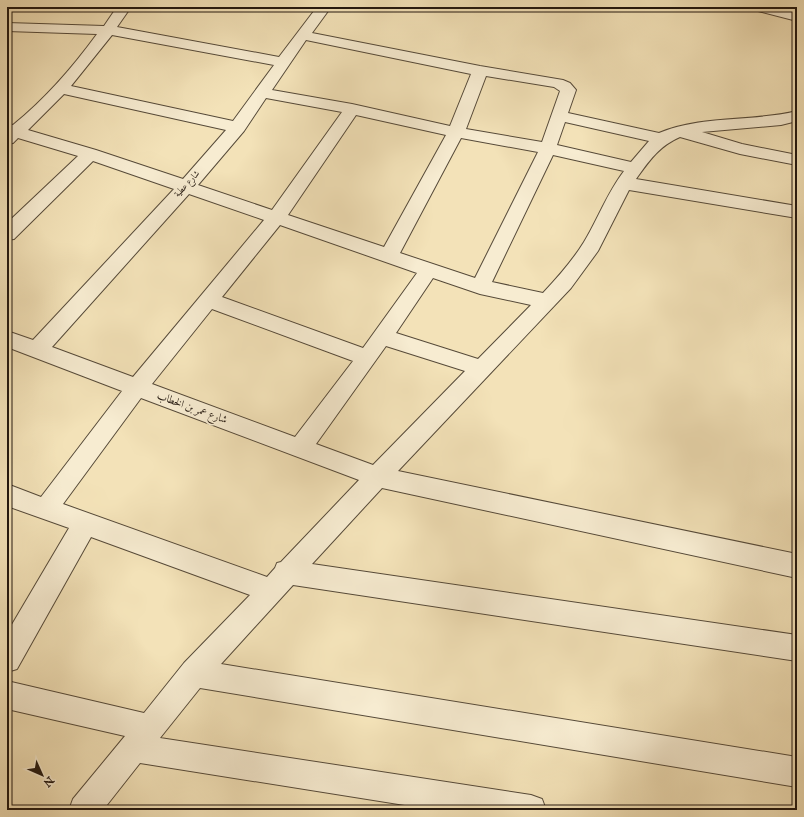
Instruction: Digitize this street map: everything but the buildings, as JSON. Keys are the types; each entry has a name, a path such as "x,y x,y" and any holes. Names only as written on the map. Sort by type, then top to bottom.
{"street":[{"path":"10,134 62,89 124,7"},
{"name":"شارع عطية","path":"37,350 185,186 214,156 238,127 322,7"},
{"path":"759,7 797,17"},
{"path":"9,29 108,30 194,47 283,62"},
{"path":"302,35 480,71 558,83 568,90 568,94 548,148 480,287"},
{"path":"389,256 456,132 480,71"},
{"path":"62,89 238,127"},
{"path":"262,93 352,109 456,132 548,148 629,175 797,212"},
{"path":"46,509 138,387 276,218 352,109"},
{"path":"560,116 670,135 797,160"},
{"path":"84,810 194,673 377,476 564,283 591,246 629,175 670,135 696,128 781,120 797,116"},
{"path":"10,134 90,154 480,287 547,301"},
{"path":"7,234 90,154"},
{"path":"300,448 367,358 429,270"},
{"path":"208,300 367,358"},
{"path":"382,337 481,368"},
{"name":"شارع عمر بن الخطاب","path":"7,339 377,476 797,566"},
{"path":"7,495 85,524 278,581 797,648"},
{"path":"7,659 85,524"},
{"path":"194,673 797,772"},
{"path":"7,695 142,738 523,809"}]}
